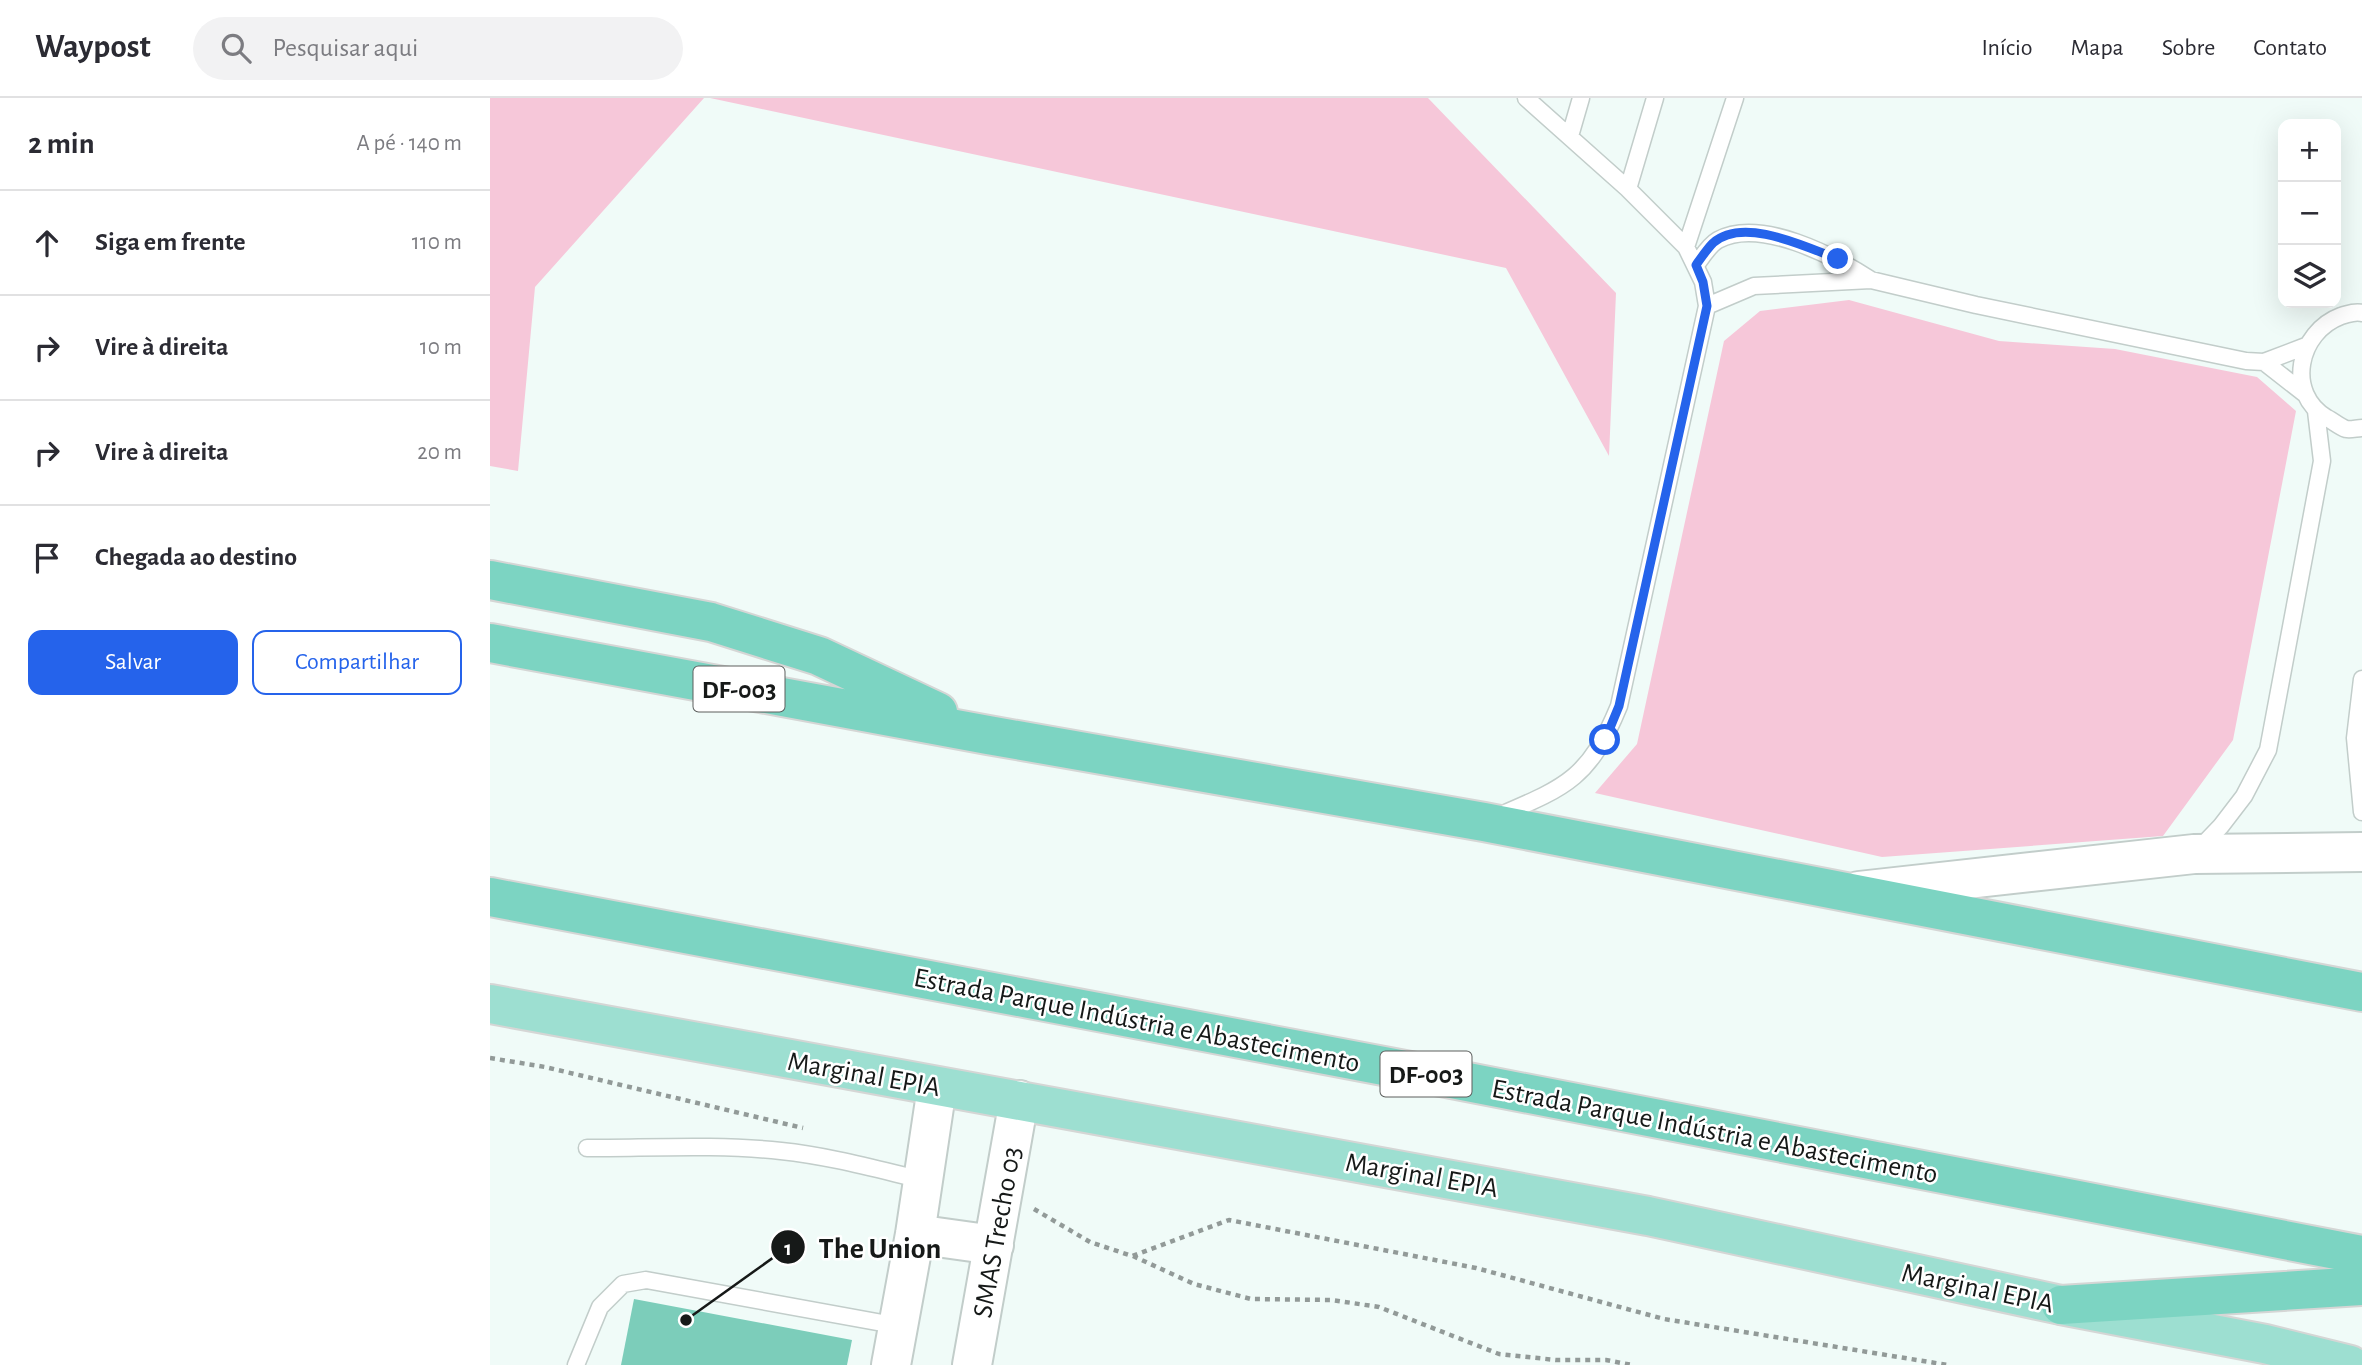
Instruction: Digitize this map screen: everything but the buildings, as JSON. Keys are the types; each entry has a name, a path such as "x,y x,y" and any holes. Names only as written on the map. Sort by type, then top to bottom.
{"highway":[{"path":"490,580 711,622 735,629 819,656 988,735"},
{"name":"DF-003","path":"490,643 988,735 1484,822 2362,992"},
{"name":"Estrada Parque Indústria e Abastecimento","path":"490,897 2362,1255"},
{"path":"2061,1305 2362,1286"}],"main road":[{"name":"Marginal EPIA","path":"490,1004 1648,1216 2061,1305 2274,1355 2350,1365"}],"street":[{"path":"1841,893 2194,854 2362,852"},
{"path":"891,1365 915,1234 937,1087"},
{"name":"SMAS Trecho 03","path":"972,1365 1019,1100"},
{"path":"915,1234 994,1245"}],"lane":[{"path":"1484,822 1553,793 1591,760 1605,740 1619,706 1707,306 1703,282 1686,247 1628,188 1526,98"},
{"path":"1570,136 1581,98"},
{"path":"1628,188 1655,98"},
{"path":"1686,247 1735,98"},
{"path":"1696,265 1714,242 1735,233 1764,233 1838,259 1871,280"},
{"path":"1707,306 1754,286 1871,280 2246,361 2264,362 2306,346"},
{"path":"2305,394 2300,370 2306,346 2328,321 2355,311 2362,313"},
{"path":"2264,362 2305,394 2316,411 2344,429 2362,428"},
{"path":"2194,854 2221,826 2244,796 2268,750 2322,461 2316,411"},
{"path":"2362,679 2354,738 2362,812"},
{"path":"587,1147 698,1147 779,1151 822,1157 923,1180"},
{"path":"576,1365 600,1307 623,1284 646,1280 899,1326"}],"path":[{"path":"490,1058 808,1129"},
{"path":"1003,1191 1090,1242 1132,1256 1194,1284 1251,1299 1332,1300 1380,1307 1499,1354 1556,1360 1606,1360 1632,1365"},
{"path":"1132,1256 1229,1220 1476,1268 1664,1319 1948,1365"}],"shaded area":[{"path":"490,98 704,98 535,287 518,471 490,466"},
{"path":"710,98 1428,98 1616,293 1609,456 1506,268"},
{"path":"1849,300 1999,341 2115,349 2257,377 2296,411 2233,740 2163,836 1882,857 1595,793 1637,744 1724,341 1760,311"}],"place":[{"name":"The Union","path":"686,1320"}],"route":[{"path":"1605,740 1619,706 1707,306 1706,293 1696,265 1714,242 1735,233 1764,233 1838,259"}]}
